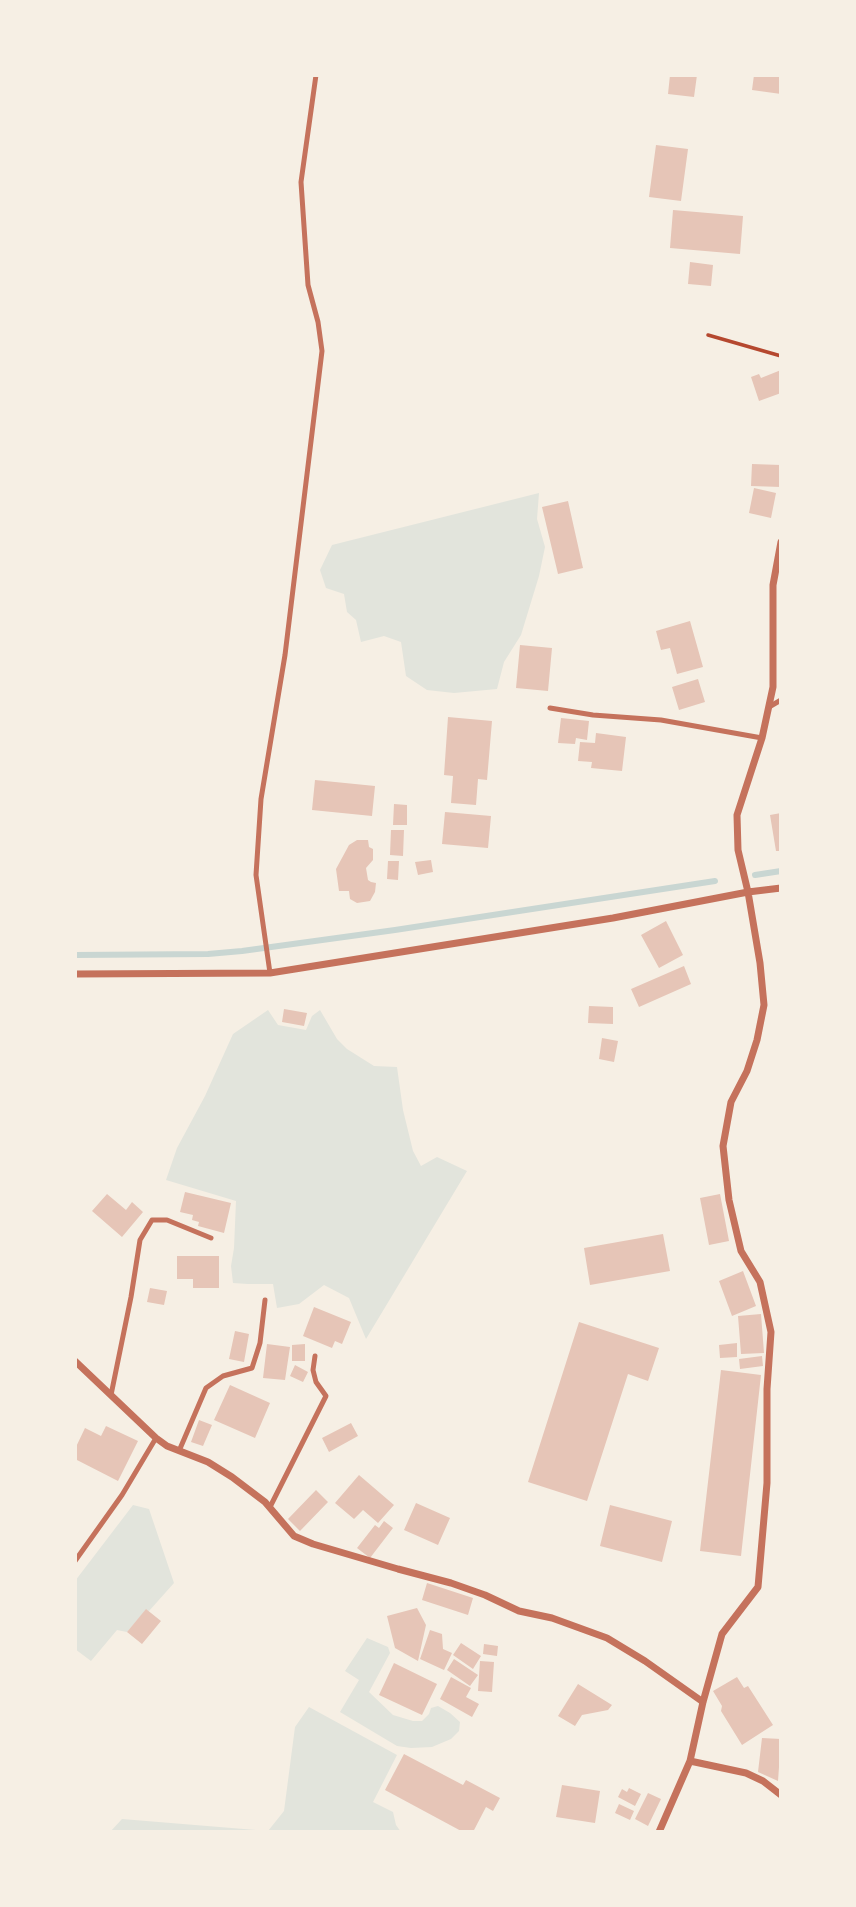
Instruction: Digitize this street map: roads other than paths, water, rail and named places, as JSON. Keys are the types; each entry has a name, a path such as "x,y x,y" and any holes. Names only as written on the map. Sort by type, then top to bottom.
{"street":[{"path":"659,1832 690,1761 722,1634 758,1587 767,1483 767,1389 771,1332 760,1282 741,1251 729,1200 723,1146 731,1102 747,1071 757,1041 764,1005 760,963 738,850 737,815 762,738 773,687 773,585 781,542"},
{"path":"75,974 270,973 614,918 781,888"},
{"path":"75,1361 156,1438 167,1446 208,1462 254,1493 270,1507 294,1536 313,1544 451,1583 519,1611 607,1638 703,1702"},
{"path":"690,1761 746,1773 764,1780 781,1795"}],"lane":[{"path":"270,973 256,875 261,799 285,655 322,351 308,285 301,182 316,75"},
{"path":"769,707 781,700"},
{"path":"550,708 696,725 762,738"},
{"path":"111,1395 140,1240 152,1220 167,1220 211,1238"},
{"path":"179,1451 206,1388 223,1376 252,1368 260,1343 265,1300"},
{"path":"270,1507 326,1396 316,1382 313,1370 316,1356"},
{"path":"75,1560 122,1495 156,1438"}],"waterway":[{"path":"755,875 781,871"},
{"path":"75,955 208,954 242,951 715,881"}]}
